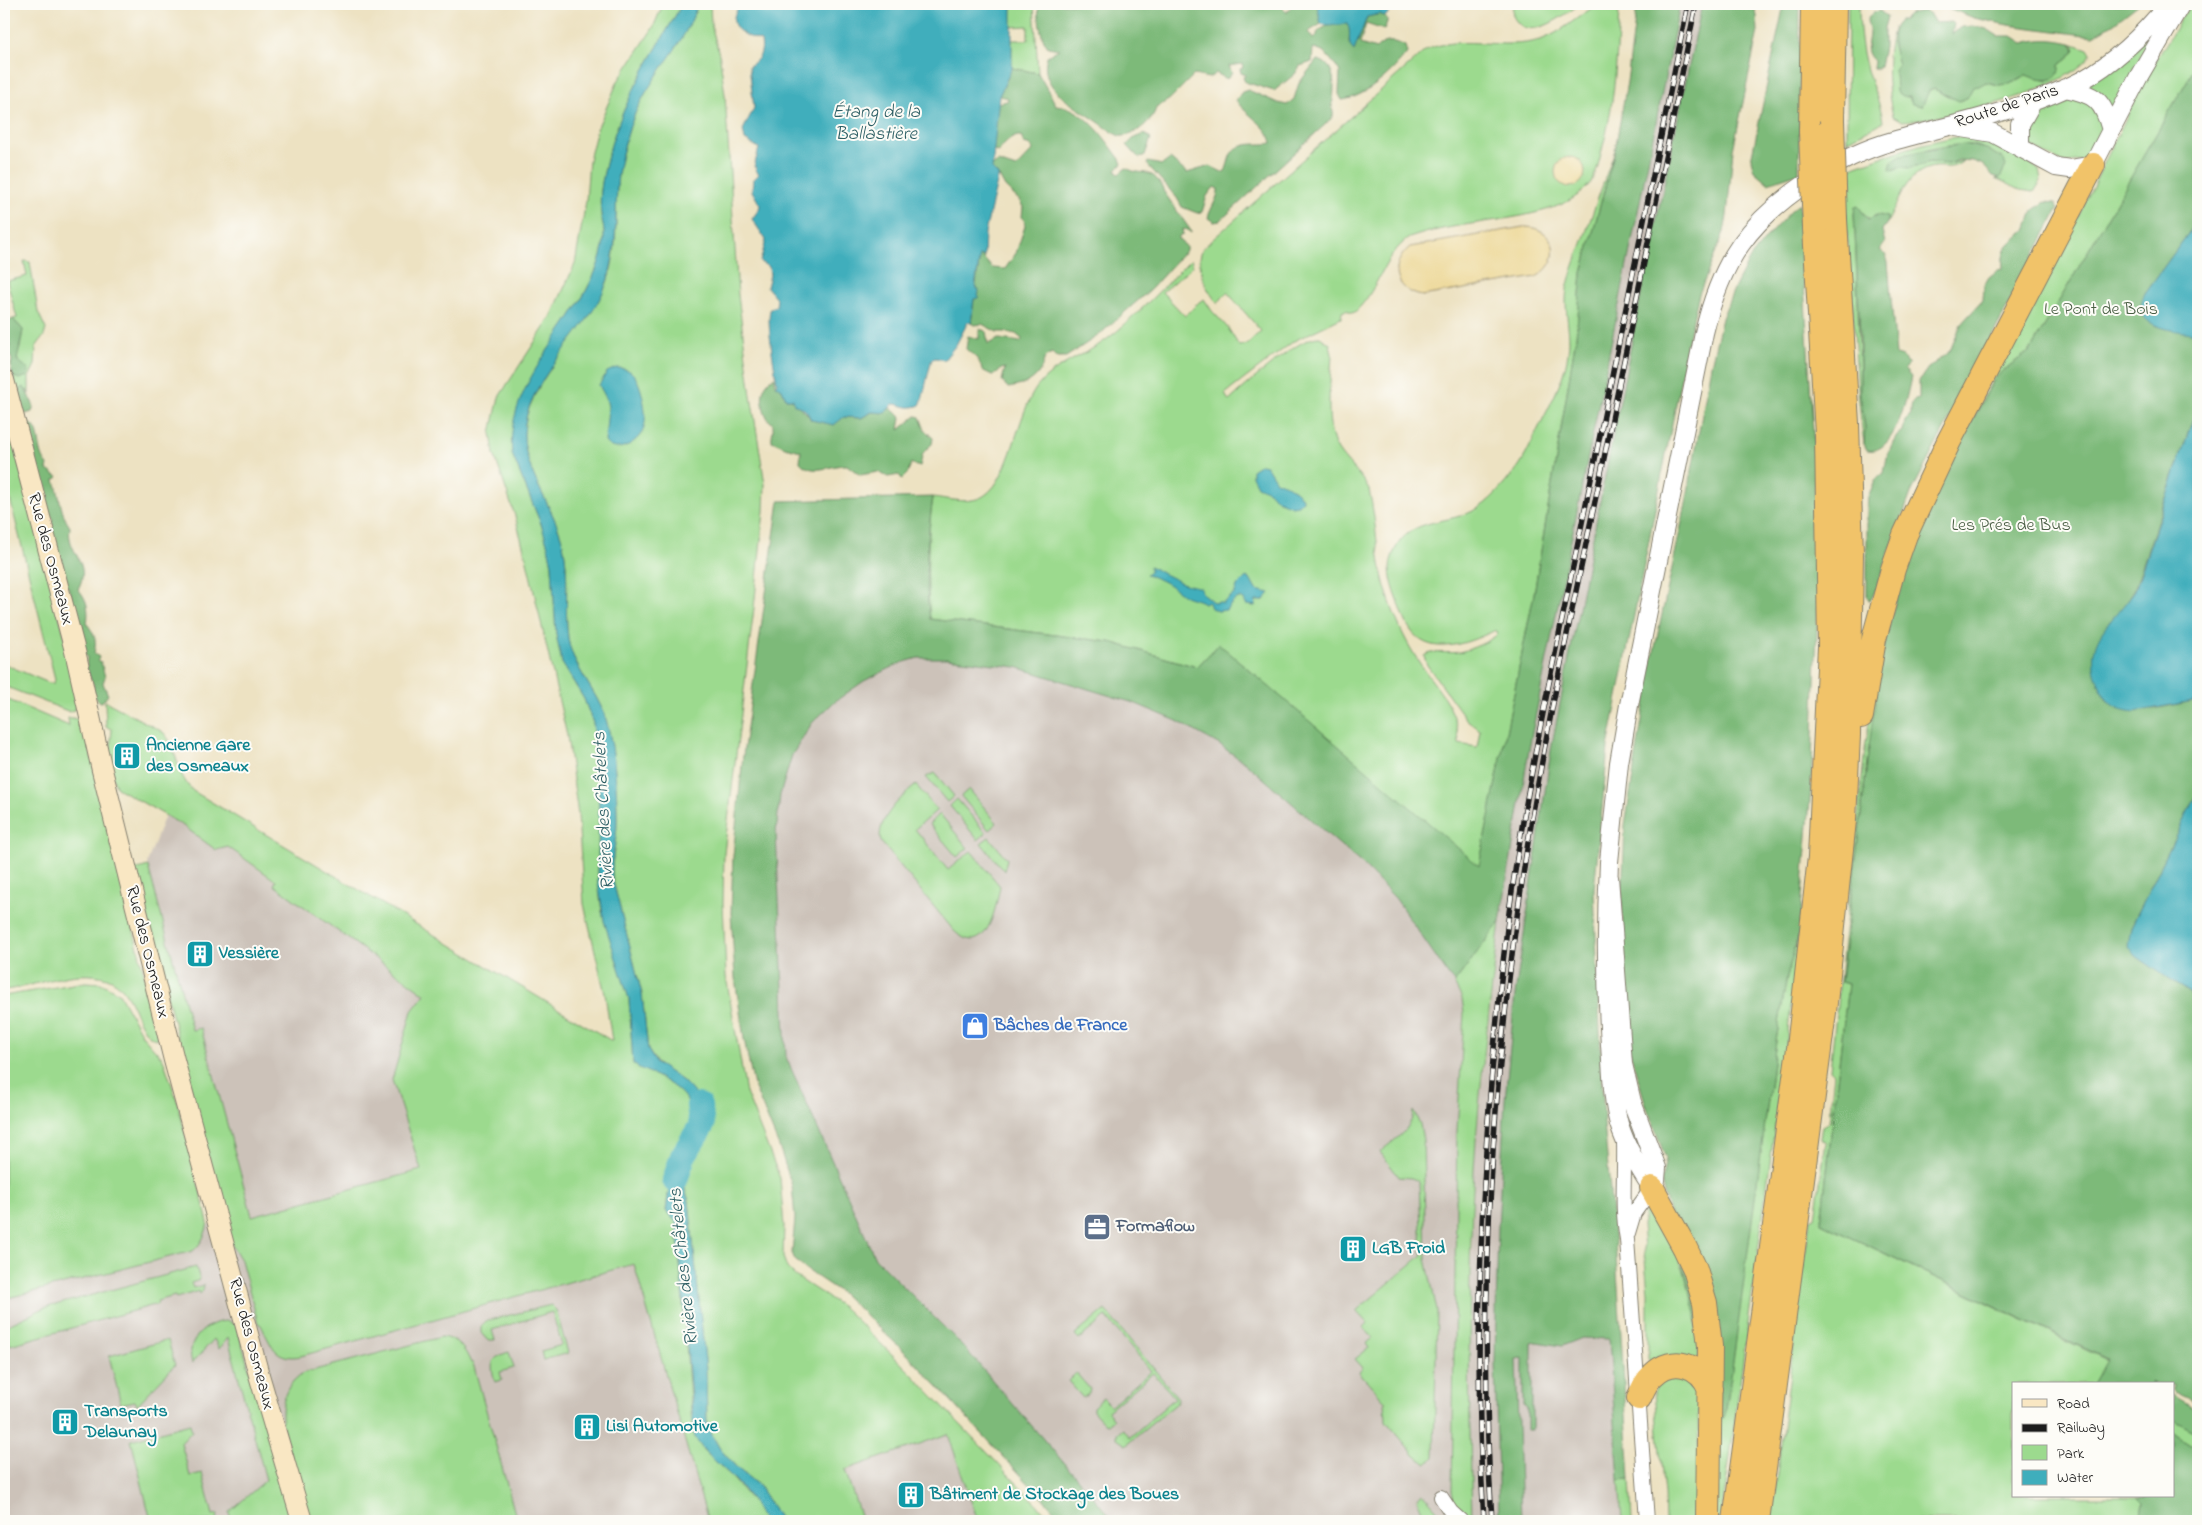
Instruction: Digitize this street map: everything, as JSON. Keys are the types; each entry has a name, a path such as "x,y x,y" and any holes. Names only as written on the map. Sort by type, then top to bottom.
{"highway":[{"path":"1757,1521 1832,941 1844,820 1848,735 1851,554 1847,424 1825,224 1811,132 1813,4"},
{"path":"1735,1521 1799,1048 1820,857 1830,646 1825,224 1832,120 1834,4"},
{"path":"1848,735 1861,721 1874,639 1892,569 1905,534 1949,441 2093,165"},
{"path":"1652,1188 1685,1248 1701,1288 1708,1321 1710,1389 1708,1521"},
{"path":"1639,1398 1647,1381 1653,1374 1675,1364 1684,1364 1701,1373 1710,1389"}],"main road":[{"name":"Rue des Osmeaux","path":"4,380 75,651 102,770 174,1060 259,1375 302,1521"}],"street":[{"name":"Route de Paris","path":"1946,127 2034,101 2065,88 2095,72 2126,50 2142,35 2168,4"},
{"path":"2093,165 2181,4"},
{"path":"2065,88 2081,91 2097,100 2107,114 2111,130"},
{"path":"2020,146 2020,124 2034,101"},
{"name":"Route de Paris","path":"1946,127 1985,130 2020,146 2044,161 2060,168 2078,168 2093,165"},
{"path":"1647,1521 1627,1239 1623,1213 1625,1180 1623,1136 1614,1092 1606,983 1609,877 1619,763 1629,705 1700,351 1719,283 1737,249 1753,226 1775,206 1830,168 1865,151 1893,141 1946,127"},
{"path":"1609,877 1622,1064 1632,1102 1657,1168 1656,1180 1634,1213 1627,1239"},
{"path":"1623,1136 1652,1188"},
{"path":"1441,1497 1456,1517"}],"shaded area":[{"path":"1680,4 1702,4 1647,265 1552,744 1495,1361 1499,1521 1114,1521 961,1344 875,1258 786,1057 776,833 780,795 792,755 812,723 834,702 864,681 901,663 918,658 947,658 1017,667 1134,703 1177,721 1218,744 1247,764 1363,865 1396,899 1454,983 1464,1005 1457,1131 1452,1491 1454,1501 1472,1518 1468,1351 1474,1171 1500,922 1531,738"},
{"path":"165,815 199,835 216,850 228,847 443,1002 610,1270 635,1264 708,1521 4,1521 4,1279 241,1216 147,863"},
{"path":"1582,1338 1609,1339 1622,1521 1521,1521 1516,1358 1523,1358 1523,1405 1527,1408 1527,1430 1532,1430 1532,1343 1562,1346"},
{"path":"950,1422 1034,1521 790,1521 778,1486"}],"green space":[{"path":"663,4 682,4 638,81 619,121 612,142 601,188 600,207 604,237 599,262 581,300 540,363 518,407 513,430 512,454 548,546 552,565 556,634 562,663 584,699 593,723 599,772 598,882 602,912 629,999 633,1064 665,1081 686,1097 695,1117 693,1129 676,1154 666,1211 677,1223 692,1426 703,1450 730,1475 756,1506 763,1521 708,1521 634,1264 301,1356 285,1356 275,1350 258,1323 241,1260 230,1242 135,870 148,866 192,1030 201,1028 252,1216 421,1170 392,1080 412,1011 425,994 274,885 276,881 228,847 216,850 182,825 117,788 108,766 112,730 106,726 105,701 163,732 172,746 179,768 187,784 193,791 612,1041 605,994 584,904 578,815 567,736 526,557 515,516 494,454 491,433 499,397 551,317 575,264 586,201 589,160 597,129 618,81 653,28"},
{"path":"698,4 710,4 711,24 720,58 725,95 738,295 765,484 754,608 724,853 723,903 726,976 746,1093 780,1178 784,1226 783,1257 787,1268 795,1276 844,1308 907,1369 1053,1521 978,1521 948,1434 845,1470 862,1521 781,1521 759,1486 737,1468 720,1449 707,1426 706,1370 689,1201 684,1184 683,1170 687,1156 696,1140 707,1139 683,1081 660,1067 648,1050 642,994 612,877 617,809 615,771 610,735 598,701 580,671 571,650 567,626 566,567 563,544 559,530 529,462 524,434 527,416 534,397 544,379 582,326 603,292 612,267 617,186 630,126 645,94 683,36"},
{"path":"1012,4 1034,4 1038,73 1012,68 1011,40 1028,40 1028,26 1011,27"},
{"path":"1038,4 1280,4 1287,13 1295,4 1317,4 1321,24 1308,32 1313,39 1320,30 1327,26 1347,24 1350,28 1349,44 1357,44 1367,17 1380,14 1387,19 1384,30 1366,24 1360,44 1376,49 1382,44 1389,42 1397,43 1405,46 1407,53 1395,68 1369,89 1351,98 1342,100 1339,94 1340,72 1325,53 1313,48 1312,62 1300,66 1295,74 1274,91 1245,82 1243,77 1246,75 1241,73 1240,69 1243,68 1242,64 1229,66 1232,73 1227,79 1216,73 1209,78 1194,75 1170,99 1156,108 1151,118 1142,128 1130,134 1119,136 1067,101 1052,86 1047,77 1047,56 1059,49 1048,47 1045,42 1040,26"},
{"path":"1514,4 1580,4 1549,24 1531,29 1523,27 1515,20 1512,11"},
{"path":"1599,4 1613,4 1619,7 1616,62 1613,97 1606,133 1596,171 1586,188 1568,202 1546,210 1523,216 1441,229 1409,238 1393,254 1370,294 1355,312 1352,313 1346,310 1342,312 1341,318 1294,341 1225,394 1229,401 1273,363 1300,344 1320,337 1330,344 1332,354 1329,416 1333,440 1338,450 1369,490 1382,575 1392,609 1410,648 1449,707 1458,730 1459,744 1477,747 1480,730 1466,719 1427,665 1424,656 1431,653 1464,651 1498,634 1496,630 1464,643 1441,646 1431,645 1421,640 1412,632 1404,617 1390,573 1392,557 1398,544 1416,528 1461,516 1479,508 1496,493 1516,470 1526,454 1563,375 1569,342 1567,289 1615,150 1582,273 1576,337 1534,594 1479,867 1219,644 1197,667 1110,642 930,619 928,558 929,527 933,497 967,501 985,495 994,487 1008,460 1030,399 1044,379 1106,340 1150,301 1191,259 1193,266 1162,292 1185,316 1204,299 1228,328 1239,346 1247,344 1261,331 1227,292 1218,303 1209,291 1200,269 1201,254 1204,247 1425,51 1449,43 1519,44 1532,42 1551,36"},
{"path":"1637,4 1680,4 1531,738 1500,922 1454,983 1396,899 1363,865 1247,764 1218,744 1177,721 1134,703 1016,667 947,658 918,658 901,663 864,681 834,702 812,723 792,755 780,795 776,833 786,1057 875,1258 961,1344 1114,1521 1064,1521 908,1355 843,1294 804,1268 795,1260 792,1253 795,1218 792,1186 780,1149 754,1086 744,1039 735,978 731,913 733,856 743,755 779,501 933,497 927,558 930,619 1110,642 1197,667 1219,644 1479,866 1534,594 1576,337 1582,273 1615,150 1627,82"},
{"path":"1702,4 1753,4 1757,16 1758,31 1733,150 1724,232 1699,294 1692,323 1608,747 1594,890 1604,1123 1616,1255 1630,1479 1619,1480 1609,1339 1582,1338 1562,1346 1532,1343 1532,1430 1527,1430 1527,1408 1523,1405 1523,1358 1516,1359 1521,1521 1499,1521 1495,1361 1498,1228 1505,1100 1515,995 1552,744 1647,265"},
{"path":"1784,4 1800,4 1799,173 1768,183 1754,171 1751,160"},
{"path":"1848,4 1859,4 1863,54 1883,122 1847,141"},
{"path":"1938,4 2139,4 2113,24 2093,36 2008,25 1974,18"},
{"path":"2190,4 2198,4 2198,62 2030,351 2002,371 1869,745 1841,982 1848,984 1821,1223 2107,1360 2094,1382 2012,1382 2012,1498 2139,1498 2143,1502 2140,1521 1771,1521 1810,1219 1815,1217 1826,1142 1820,1139 1822,1126 1829,1122 1834,1074 1830,1070 1865,750 1878,661 1929,500 2078,217 2146,77"},
{"path":"1880,11 1887,17 1884,28 1884,47 1880,67 1877,69 1873,68 1874,61 1867,47 1869,30 1867,20 1873,12"},
{"path":"1922,11 1929,13 1935,23 1952,22 1954,24 1952,34 1962,27 1973,26 1987,29 1998,36 2012,36 2023,43 2036,40 2053,40 2071,43 2075,49 2067,60 2059,65 2059,72 2053,79 2042,80 2026,75 2010,84 1999,85 1986,82 1973,87 1967,98 1959,101 1934,89 1929,91 1922,106 1912,104 1910,97 1902,96 1896,92 1895,71 1898,64 1893,47 1893,35 1896,24 1900,20 1904,20 1911,13"},
{"path":"2164,24 2114,113 2085,86"},
{"path":"1894,27 1892,43 1898,64 1895,75 1906,97 1910,97 1910,101 1934,89 1952,98 1967,98 1972,87 1985,82 1999,85 2015,82 2026,75 2048,81 2056,68 2073,52 2075,46 2071,43 2088,49 2091,54 2078,68 2058,80 2033,91 1974,109 1902,121 1893,116 1889,94 1888,59"},
{"path":"1317,60 1324,62 1328,66 1333,78 1333,116 1329,121 1220,221 1214,222 1208,218 1218,192 1218,189 1214,187 1207,196 1202,212 1197,213 1182,207 1177,198 1147,164 1148,162 1162,165 1170,159 1187,173 1210,166 1224,173 1231,154 1235,150 1245,145 1272,143 1262,125 1245,111 1236,100 1242,92 1248,90 1287,105 1294,99 1299,83"},
{"path":"2198,62 2198,220 2145,293 2141,314 2156,326 2198,334 2198,404 2134,590 2123,608 2109,622 2099,685 2109,703 2154,709 2198,700 2198,791 2131,927 2136,956 2198,999 2198,1403 2174,1391 2174,1382 2094,1382 2107,1359 1821,1223 1848,984 1841,982 1867,760 1886,640 1910,553 1927,509 1948,466 1993,382 2002,371 2030,351"},
{"path":"1012,68 1038,73 1056,105 1067,107 1076,112 1101,133 1122,164 1116,169 1117,173 1119,174 1126,168 1132,171 1147,173 1156,178 1191,233 1186,229 1182,230 1183,234 1178,239 1186,246 1186,250 1151,289 1099,335 1066,357 1056,357 1052,353 1045,358 1041,369 1035,377 1022,385 1008,388 1002,381 1005,368 992,375 982,370 978,360 966,349 968,336 979,339 979,329 986,331 988,344 999,339 1021,342 1022,339 1016,334 997,332 982,324 974,325 971,323 980,254 992,268 1005,269 1016,253 1025,226 1022,217 1023,207 1019,200 1005,187 1000,178 991,169 998,162 1016,168 1033,150 1031,146 1024,144 1021,136 1017,136 1005,144 998,152 992,151 998,103 1007,101 1008,98 999,96"},
{"path":"2076,96 2094,105 2104,133 2088,159 2064,163 2032,147 2026,140 2027,122 2032,114 2043,105 2055,99"},
{"path":"1144,134 1151,138 1145,155 1139,158 1127,145 1134,138"},
{"path":"1963,136 1984,140 2003,147 2039,170 2041,181 2034,192 2020,190 1998,179 2002,158 1973,145 1944,147 1919,152 1892,161 1901,167 1910,168 1929,162 1949,164 1963,161 1950,167 1929,168 1914,177 1903,191 1887,223 1887,217 1876,215 1870,219 1862,212 1854,213 1860,390 1865,430 1864,444 1857,382 1846,225 1846,183 1848,172 1851,168 1934,141"},
{"path":"1963,144 1987,149 2004,160 2006,166 2000,178 1993,176 1983,165 1973,161 1959,160 1949,164 1929,162 1913,168 1901,167 1893,170 1890,169 1892,161 1901,155"},
{"path":"2045,202 2055,203 2058,209 1911,493 1870,601 1867,597 1867,508 1868,497 1875,480 1884,473 1887,457 1893,443 1903,431 1905,421 1911,414 1914,400 1919,399 1919,381 1928,368 1950,351 1961,324 1983,300 1984,285 1989,277 1998,270 2003,269 2005,250 2015,238 2026,230 2033,211"},
{"path":"1799,203 1813,431 1818,603 1811,788 1799,933 1787,976 1776,1041 1732,1370 1725,1415 1720,1420 1717,1393 1661,1182 1666,1159 1646,1105 1629,1049 1625,997 1622,899 1625,825 1650,670 1686,503 1711,365 1722,318 1750,258"},
{"path":"1858,206 1868,219 1878,215 1887,217 1887,223 1882,230 1885,243 1880,250 1886,255 1888,263 1896,355 1903,357 1909,363 1904,369 1911,377 1903,410 1892,435 1885,444 1877,449 1867,450 1864,444 1865,427 1860,394 1860,334 1854,213 1855,207"},
{"path":"24,261 30,262 38,312 46,329 44,336 36,347 35,365 29,377 29,394 27,390 18,397 16,403 11,363 13,377 20,363 16,357 20,348 23,330 13,319 17,318 7,281 27,276"},
{"path":"13,319 23,330 17,360 29,371 27,376 20,379 13,377 12,360 8,351 11,346 4,340 4,324"},
{"path":"775,377 775,385 782,389 786,399 793,399 811,420 828,423 844,417 861,418 872,412 885,413 890,408 901,417 899,430 916,416 920,417 925,430 933,438 932,444 923,453 920,466 911,463 908,473 902,479 899,475 888,477 878,472 860,475 847,465 811,469 800,462 801,451 772,441 773,425 768,420 763,408 762,395 766,385"},
{"path":"24,387 34,406 32,412 26,414 22,412 18,397 20,389"},
{"path":"4,406 70,657 77,702 74,710 70,712 4,686 4,664 49,683 54,683 55,679 4,475"},
{"path":"29,423 34,426 38,435 44,460 48,465 47,470 58,477 55,480 64,516 70,527 71,543 81,564 82,580 78,589 86,601 88,610 87,624 94,634 94,653 101,662 105,677 103,683 108,695 102,702 98,701 91,690 94,686 88,672 87,657 82,650 80,642 83,626 75,621 70,591 61,577 51,526 53,518 45,510 34,460 34,447 26,427"},
{"path":"4,698 69,726 68,718 81,722 84,726 159,1035 156,1039 149,1036 144,1029 124,991 117,983 107,978 94,975 68,976 4,990"},
{"path":"935,773 954,796 947,802 926,777"},
{"path":"916,785 937,810 915,829 948,870 971,851 1000,886 996,906 988,928 975,940 965,939 954,931 881,842 880,834 885,818 903,796"},
{"path":"969,789 997,823 989,830 961,796"},
{"path":"957,799 986,833 978,840 950,806"},
{"path":"940,814 968,848 957,857 929,824"},
{"path":"989,837 1007,859 1004,871 981,843"},
{"path":"1500,922 1485,1046 1474,1170 1469,1345 1472,1519 1454,1501 1452,1491 1457,1131 1464,1013 1462,999 1454,983"},
{"path":"1799,933 1788,1031 1726,1485 1720,1521 1714,1521 1715,1414 1723,1418 1726,1408 1776,1041 1787,976"},
{"path":"85,982 101,983 119,993 142,1035 163,1059 176,1097 208,1222 205,1234 193,1251 4,1299 4,996"},
{"path":"1413,1111 1420,1124 1423,1140 1426,1258 1437,1311 1434,1457 1428,1464 1416,1457 1386,1421 1385,1401 1359,1372 1363,1368 1355,1359 1369,1348 1366,1344 1373,1338 1363,1327 1367,1323 1356,1311 1422,1255 1419,1181 1399,1177 1380,1152 1406,1129 1410,1124"},
{"path":"1653,1205 1683,1268 1696,1311 1699,1357 1696,1359 1662,1358 1650,1361 1648,1359 1648,1293 1642,1226 1644,1214"},
{"path":"196,1267 200,1280 191,1283 193,1288 204,1285 203,1291 200,1294 199,1291 176,1298 175,1296 157,1301 158,1304 10,1345 7,1332 4,1332 4,1327 44,1308"},
{"path":"551,1305 556,1310 568,1353 543,1360 541,1351 562,1345 552,1312 492,1330 495,1340 487,1340 481,1333 481,1326 486,1321"},
{"path":"1105,1310 1178,1398 1176,1404 1126,1445 1117,1439 1117,1434 1123,1429 1130,1437 1175,1398 1153,1373 1108,1411 1114,1419 1108,1424 1104,1423 1093,1411 1093,1407 1103,1398 1111,1406 1151,1371 1106,1317 1079,1339 1075,1335"},
{"path":"226,1321 236,1324 294,1521 231,1521 229,1512 266,1480 228,1338 219,1349 214,1339 192,1363 191,1355 194,1340 211,1325"},
{"path":"441,1337 452,1340 460,1345 471,1363 473,1363 517,1521 308,1521 283,1428 282,1412 284,1397 291,1384 303,1373"},
{"path":"168,1340 175,1365 137,1405 135,1401 121,1404 109,1356"},
{"path":"509,1352 514,1368 500,1372 502,1380 495,1382 492,1370 493,1362 498,1357"},
{"path":"1076,1373 1090,1389 1089,1393 1083,1398 1068,1381"},
{"path":"1677,1373 1698,1384 1699,1521 1665,1521 1654,1392 1658,1382"},
{"path":"2174,1396 2198,1410 2198,1433 2174,1421"},
{"path":"2174,1421 2198,1433 2198,1449 2174,1434"},
{"path":"190,1424 192,1431 181,1443 190,1476 202,1473 213,1515 218,1514 217,1521 151,1521 131,1440"},
{"path":"2174,1434 2198,1449 2198,1521 2140,1521 2143,1502 2139,1498 2174,1498"},
{"path":"1630,1479 1632,1521 1622,1521 1619,1480"},
{"path":"1422,1493 1447,1521 1426,1521 1417,1499"}],"sand":[{"path":"1570,157 1581,161 1585,172 1581,183 1570,187 1559,183 1555,172 1559,161"},
{"path":"1523,227 1534,228 1543,232 1553,246 1551,262 1536,277 1422,296 1406,289 1398,276 1399,262 1403,254 1410,247"}],"water":[{"path":"682,4 698,4 683,36 637,109 624,148 618,178 616,226 608,279 594,309 544,378 534,396 527,415 524,434 529,462 559,530 563,544 566,568 567,626 571,650 580,671 598,701 610,735 615,771 617,809 612,877 642,994 648,1050 656,1063 683,1081 712,1112 707,1139 696,1140 690,1135 694,1115 686,1099 671,1085 633,1064 629,999 604,921 598,882 599,772 593,723 584,699 562,663 556,634 552,565 548,546 512,454 512,430 518,406 527,384 581,300 599,262 604,237 600,207 601,188 619,121 638,81"},
{"name":"Étang de la Ballastière","path":"741,4 1012,4 1012,68 999,96 992,169 998,175 998,178 985,233 984,257 980,255 975,287 979,290 978,298 974,299 971,323 968,322 956,345 944,360 932,359 920,405 909,407 893,404 885,413 872,412 861,418 844,417 834,425 811,420 805,410 794,405 793,399 786,399 782,389 775,385 777,383 769,314 771,308 776,306 777,299 767,287 770,275 769,267 760,262 766,240 752,219 760,205 752,191 753,180 759,174 755,169 757,167 754,167 759,148 745,140 743,130 754,108 749,66 758,58 762,45 761,41 747,36 734,24 736,12"},
{"path":"1317,4 1396,4 1385,17 1380,14 1367,17 1354,51 1350,45 1349,27 1347,24 1329,26 1321,24"},
{"path":"2198,220 2198,334 2156,326 2142,314 2141,305 2145,293"},
{"path":"616,368 630,371 633,374 642,393 645,410 645,425 640,435 631,443 620,448 609,446 605,442 608,407 606,398 599,385 607,372"},
{"path":"2198,404 2198,700 2135,712 2124,710 2111,704 2102,691 2096,674 2095,647 2107,625 2135,590"},
{"path":"1261,464 1266,465 1276,481 1289,486 1303,500 1298,505 1292,506 1277,500 1269,491 1257,486 1252,476 1252,470"},
{"path":"1150,566 1180,582 1201,588 1202,593 1214,603 1220,602 1222,604 1234,594 1238,585 1246,577 1250,579 1256,590 1270,593 1263,601 1256,601 1255,606 1246,605 1244,600 1240,598 1236,599 1226,610 1218,611 1211,608 1208,601 1204,603 1184,596 1157,578 1146,575 1150,572"},
{"path":"2198,791 2198,999 2136,956 2128,945 2131,927"},
{"path":"681,1142 690,1150 684,1164 682,1176 689,1201 706,1370 707,1426 720,1449 737,1468 759,1486 781,1521 763,1521 744,1490 705,1451 694,1435 677,1223 666,1211 672,1164"}],"waterway":[{"name":"Rivière des Châtelets","path":"675,1180 683,1156 702,1125 699,1106"}],"railway":[{"path":"1484,1521 1479,1373 1482,1224 1492,1076 1507,928 1540,730 1688,4"},
{"path":"1492,1521 1486,1359 1487,1278 1495,1116 1512,955 1531,824 1549,724 1696,4"}],"place":[{"name":"Ancienne Gare des Osmeaux","path":"127,756"},
{"name":"Vessière","path":"200,954"},
{"name":"Bâches de France","path":"975,1026"},
{"name":"Formaflow","path":"1097,1227"},
{"name":"LGB Froid","path":"1353,1249"},
{"name":"Transports Delaunay","path":"65,1422"},
{"name":"Lisi Automotive","path":"587,1427"},
{"name":"Bâtiment de Stockage des Boues","path":"911,1495"}],"park label":[{"name":"Le Pont de Bois","path":"2101,310"},
{"name":"Les Prés de Bus","path":"2011,526"}]}
